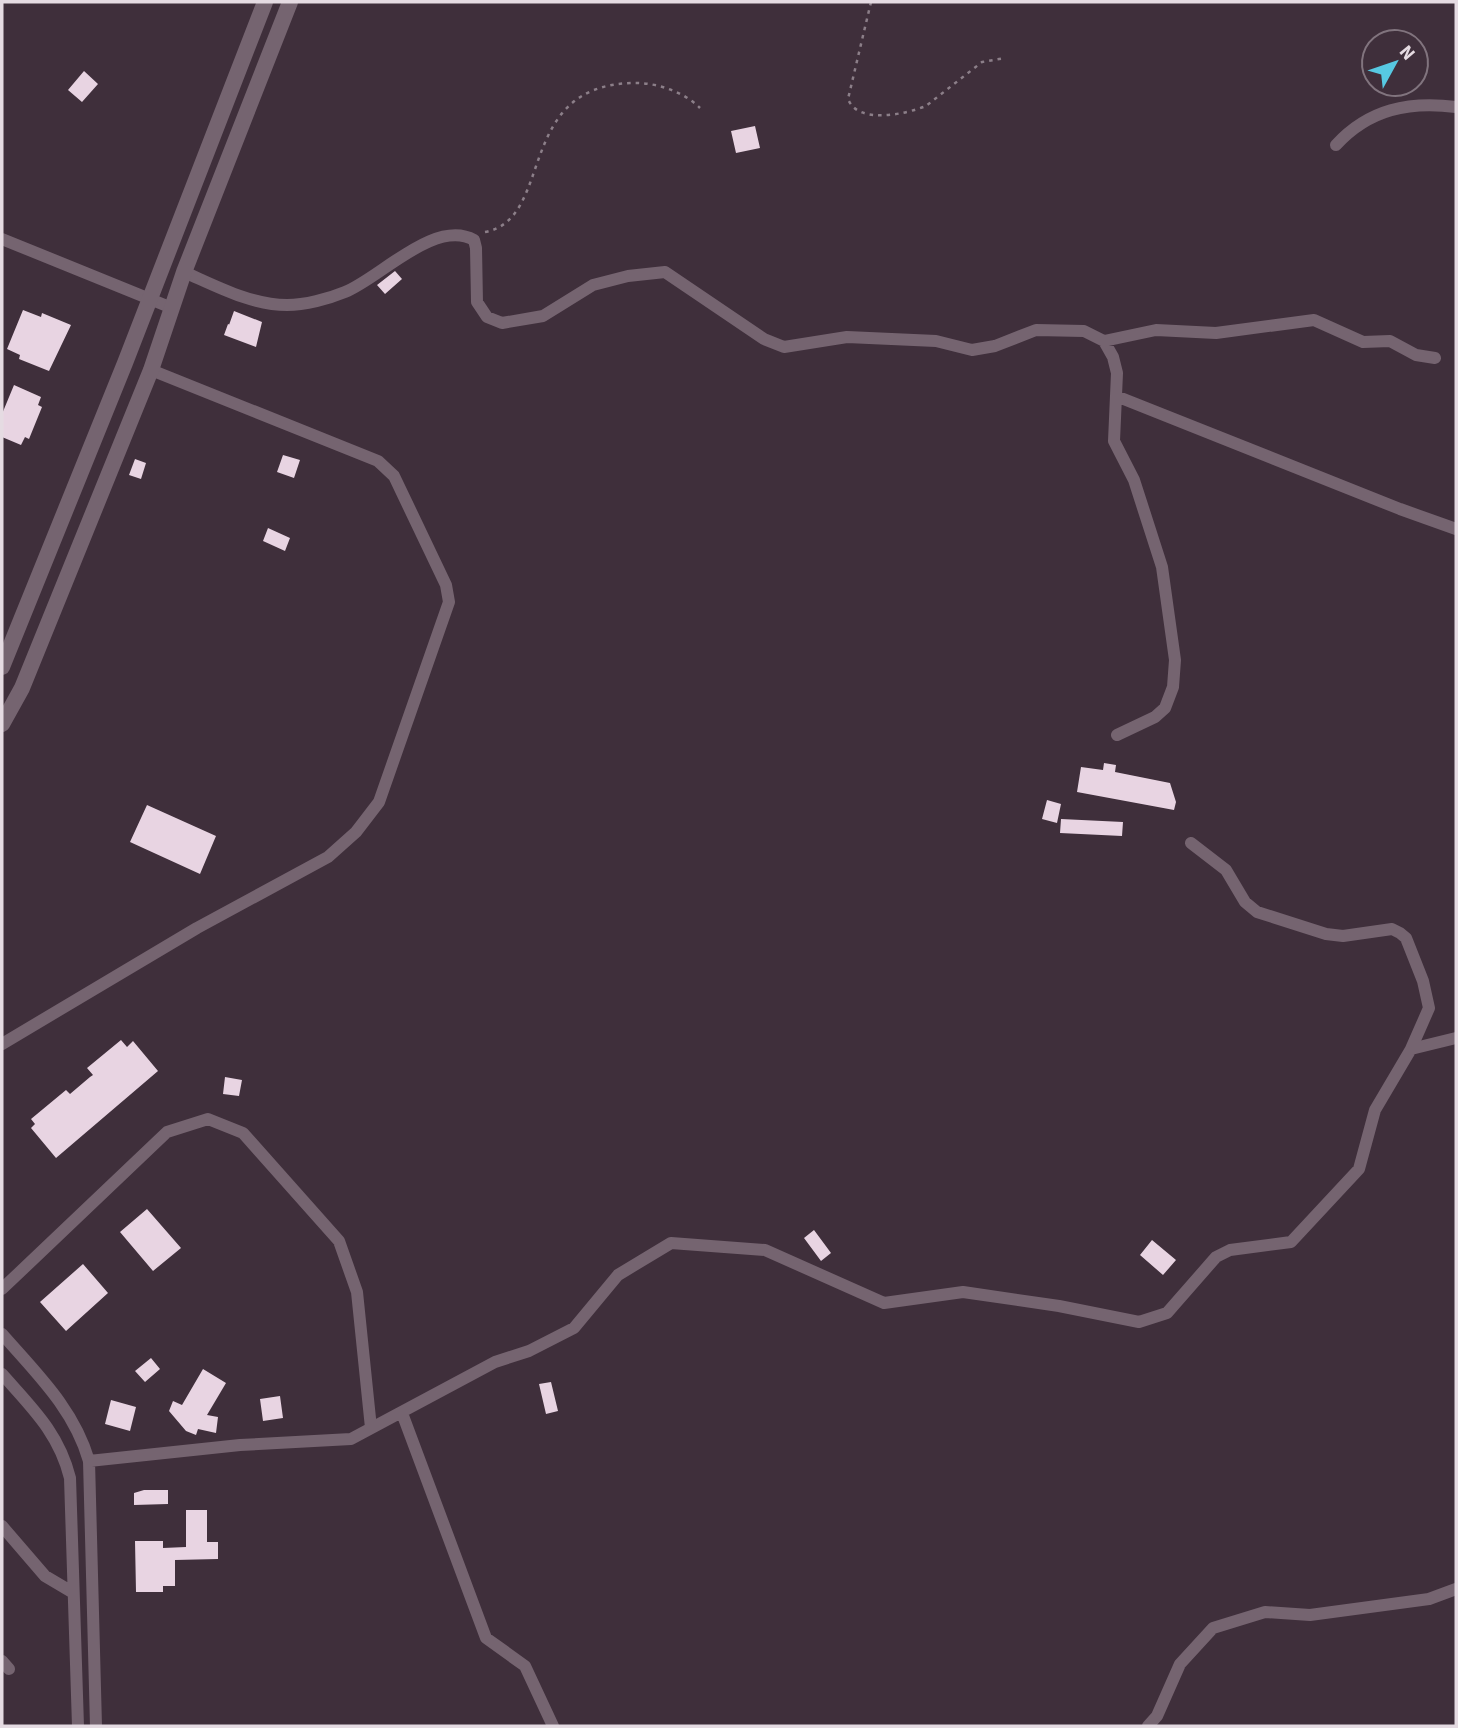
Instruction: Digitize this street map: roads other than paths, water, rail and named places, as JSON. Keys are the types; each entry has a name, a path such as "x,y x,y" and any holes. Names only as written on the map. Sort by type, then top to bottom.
{"street":[{"path":"2,667 265,2"},
{"path":"2,724 22,688 151,370 184,272 290,2"},
{"path":"1336,145 1353,127 1380,112 1407,105 1456,107"},
{"path":"184,272 236,294 287,306 345,292 410,251 446,236 464,234 474,240 477,302 487,317 502,323 543,316 593,285 628,276 665,272 764,339 784,347 847,337 936,341 972,349 995,346 1035,330 1084,331 1104,341 1114,357 1114,441 1134,480 1162,567 1175,660 1173,687 1164,708 1155,717 1117,735"},
{"path":"2,239 172,309"},
{"path":"1104,341 1156,330 1216,333 1314,320 1363,342 1390,341 1416,355 1434,358"},
{"path":"2,1044 197,928 328,857 356,832 379,802 449,602 446,585 394,476 378,461 151,370"},
{"path":"1116,396 1400,509 1456,528"},
{"path":"89,1461 240,1445 351,1439 495,1362 528,1351 573,1328 618,1275 671,1243 765,1250 884,1303 963,1292 1059,1306 1139,1322 1167,1313 1216,1257 1230,1250 1291,1242 1359,1168 1375,1110 1411,1049 1429,1009 1419,970 1406,938 1401,933 1392,929 1343,936 1326,934 1257,912 1245,902 1226,870 1191,843"},
{"path":"1411,1049 1456,1038"},
{"path":"2,1289 167,1132 208,1119 243,1133 339,1241 357,1292 371,1428"},
{"path":"2,1334 65,1406 81,1433 89,1461 96,1726"},
{"path":"2,1374 64,1452 70,1478 77,1726"},
{"path":"402,1413 486,1638 524,1666 553,1726"},
{"path":"2,1526 46,1576 72,1592"},
{"path":"1148,1726 1157,1716 1180,1664 1213,1628 1265,1612 1310,1615 1429,1599 1456,1589"}]}
